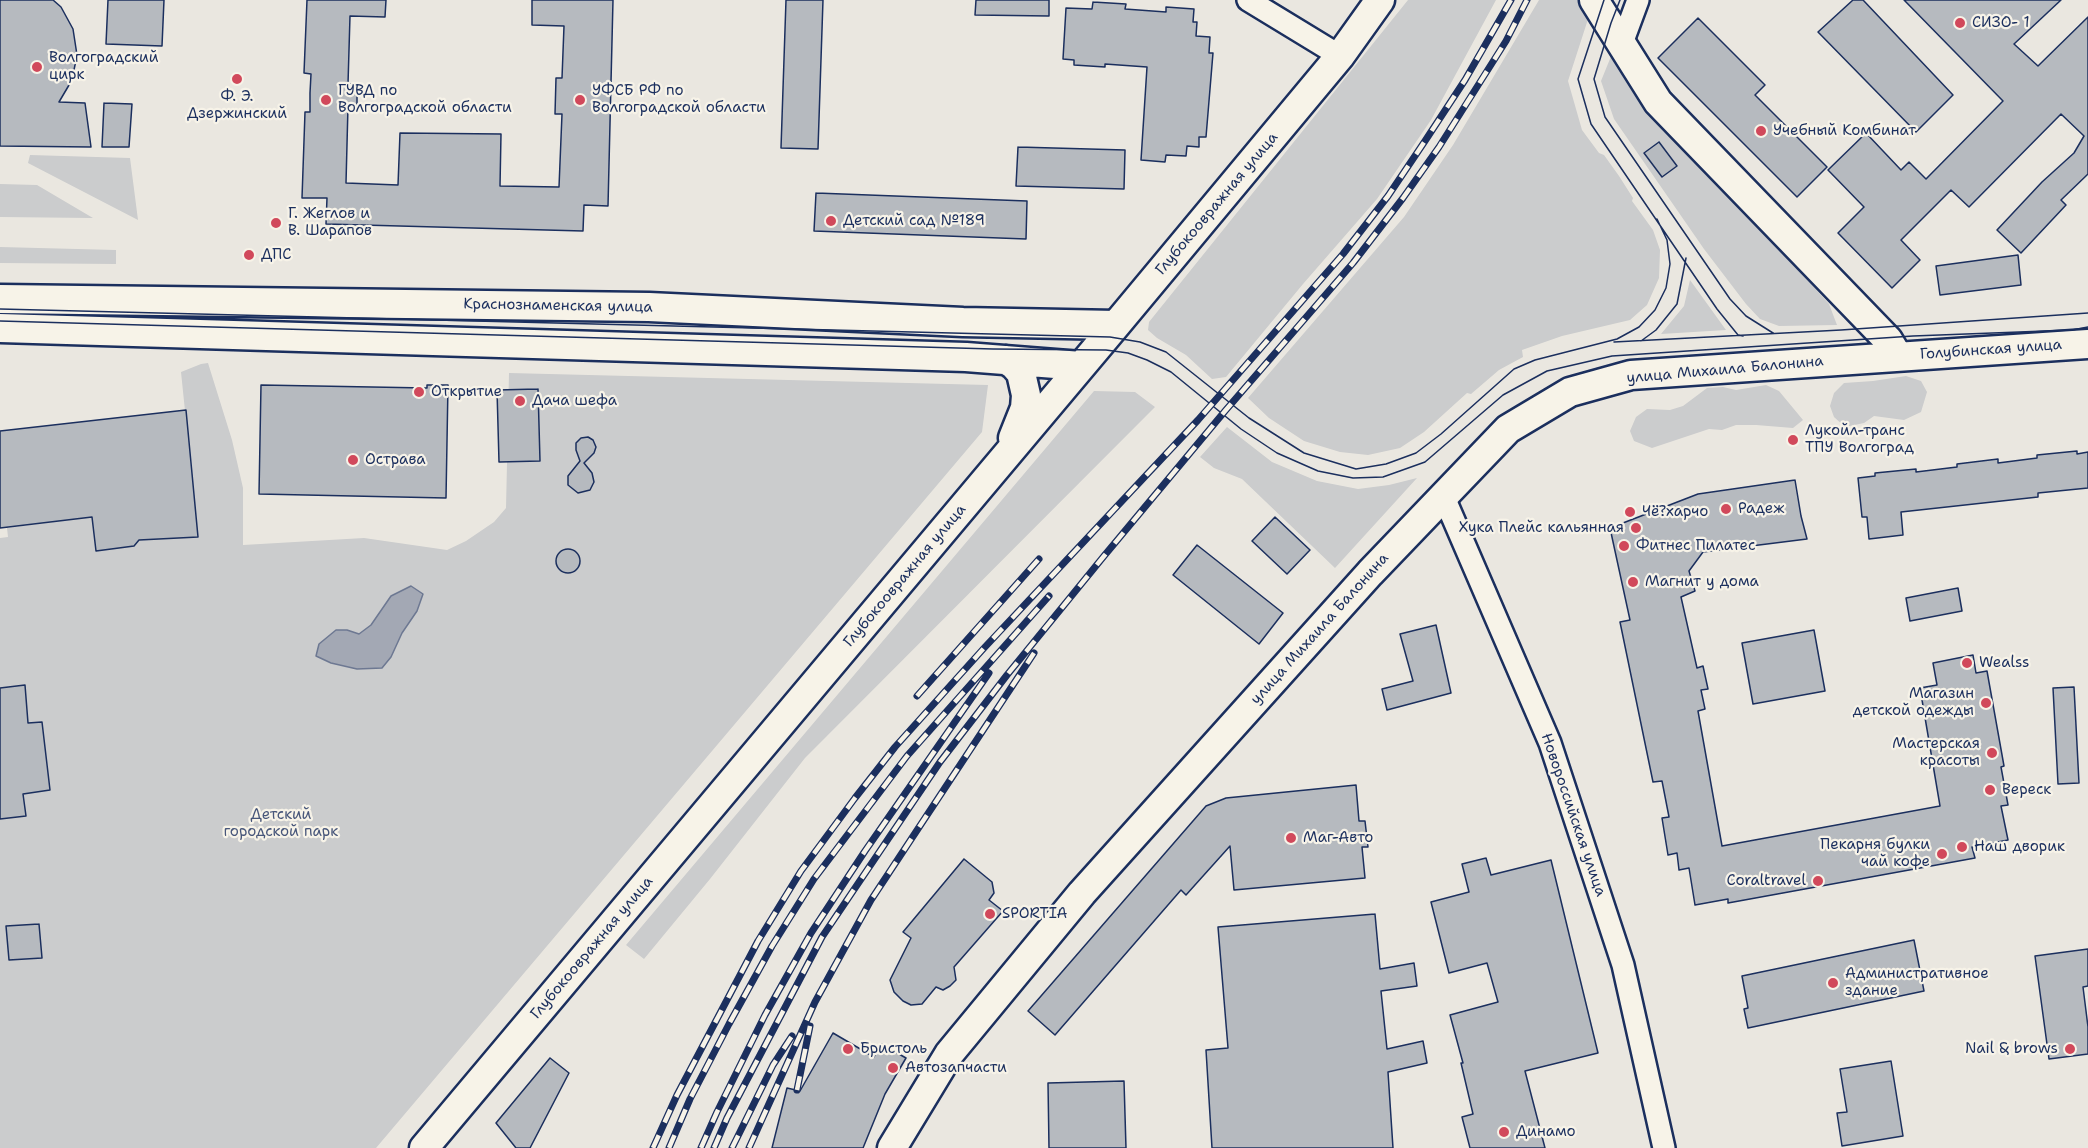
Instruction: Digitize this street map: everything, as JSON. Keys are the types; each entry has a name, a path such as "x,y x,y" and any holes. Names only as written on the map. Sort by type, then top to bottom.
{"main road":[{"name":"Глубокоовражная улица","path":"424,1148 1116,326 1340,56 1380,0"},
{"path":"1594,0 1658,102 1888,340 1894,350 1894,356"},
{"name":"Краснознаменская улица","path":"0,299 649,307 963,322 1116,326"},
{"path":"0,328 1006,360 1081,366"},
{"name":"Голубинская улица","path":"1894,356 2088,344"},
{"name":"улица Михаила Балонина","path":"892,1148 949,1054 1082,893 1370,573 1508,429 1570,392 1631,375 1894,356"},
{"path":"1005,458 1021,420 1026,395 1021,374 1014,365 1006,360"}],"street":[{"path":"1248,0 1340,56"},
{"path":"1621,46 1638,0"},
{"name":"Новороссийская улица","path":"1443,495 1550,743 1623,964 1664,1148"}],"green space":[{"path":"1408,0 1496,0 1431,120 1377,199 1226,377 1212,379 1186,355 1148,330 1149,322"},
{"path":"1539,0 1580,0 1590,13 1568,81 1582,130 1619,176 1633,198 1632,201 1653,230 1660,250 1659,278 1647,305 1630,320 1562,336 1522,350 1523,357 1499,370 1471,394 1467,393 1424,432 1400,448 1368,455 1340,452 1304,441 1269,418 1248,398 1404,217 1453,145"},
{"path":"1614,49 1655,111 1829,304 1837,325 1779,326 1760,319 1746,304 1704,249 1614,119 1601,81"},
{"path":"30,155 130,158 138,220 28,163"},
{"path":"0,184 37,185 93,218 0,217"},
{"path":"0,247 116,250 116,264 0,263"},
{"path":"1690,280 1726,330 1661,334 1684,306"},
{"name":"Детский городской парк","path":"208,363 232,440 243,488 243,545 364,538 447,550 466,541 494,522 506,508 509,373 988,385 982,432 376,1148 0,1148 0,538 8,537 7,528 92,517 97,551 133,546 139,540 198,537 181,372"},
{"path":"1906,376 1921,381 1927,392 1921,412 1904,420 1874,416 1864,423 1845,427 1834,417 1830,406 1834,393 1844,383"},
{"path":"1766,385 1779,391 1803,420 1793,428 1736,425 1722,430 1709,429 1652,448 1634,441 1630,431 1636,417 1647,409 1670,410 1683,406 1707,388 1723,387 1736,390"},
{"path":"1094,391 1135,392 1155,407 805,758 644,959 626,945"},
{"path":"1227,427 1272,462 1317,481 1358,489 1417,478 1335,568 1242,479 1214,468 1200,457"}],"shaded area":[{"path":"411,586 423,594 417,611 402,633 391,657 382,668 357,669 331,663 316,656 319,644 336,630 347,630 359,634 371,625 391,596"}],"building":[{"name":"Волгоградский цирк","path":"0,0 53,0 61,7 73,29 77,55 72,80 59,102 85,103 91,147 0,146"},
{"name":"Волгоградский цирк","path":"108,0 164,0 162,46 106,44"},
{"path":"307,0 386,0 385,17 350,16 348,84 357,84 357,107 348,106 346,183 398,185 400,133 501,134 500,186 559,187 562,114 555,114 556,78 562,78 564,26 532,25 532,0 613,0 608,206 584,205 583,231 326,224 327,198 302,198 305,112 310,112 311,74 304,73"},
{"path":"786,0 823,0 818,149 781,148"},
{"path":"976,0 1049,0 1049,16 975,15"},
{"path":"1853,0 1863,0 1953,95 1916,132 1818,32"},
{"path":"1904,0 2061,0 2014,44 2038,66 2088,17 2088,174 2061,200 2066,205 2021,253 1997,230 2042,182 2074,153 2084,136 2061,114 1969,207 1951,190 1901,240 1920,260 1892,288 1838,233 1864,207 1828,170 1866,133 1901,170 1909,162 1926,179 2003,101"},
{"path":"1093,2 1126,4 1125,9 1166,12 1166,7 1194,9 1193,22 1197,22 1196,36 1210,37 1209,53 1213,53 1206,137 1199,137 1199,147 1187,146 1186,156 1166,155 1165,162 1141,160 1147,67 1105,64 1105,67 1074,65 1074,60 1063,59 1066,8 1092,9"},
{"name":"Учебный Комбинат","path":"1698,18 1765,85 1755,95 1827,167 1797,197 1658,58"},
{"path":"104,103 132,104 129,147 102,147"},
{"path":"1659,142 1677,166 1662,177 1644,153"},
{"path":"1018,147 1125,150 1124,189 1016,186"},
{"path":"816,193 1027,201 1026,239 814,231"},
{"path":"2018,255 2021,285 1940,295 1936,266"},
{"name":"Острава","path":"261,385 427,388 427,385 448,385 446,498 259,494"},
{"path":"538,389 540,461 499,462 497,390"},
{"path":"186,410 198,537 139,540 134,546 96,551 92,517 0,528 0,431"},
{"path":"588,437 593,440 596,447 594,453 584,463 592,473 594,482 590,490 578,493 568,485 568,476 580,461 576,443 581,438"},
{"path":"2077,451 2077,454 2088,452 2088,488 2038,493 2038,497 1901,512 1903,535 1869,539 1867,517 1862,517 1858,478 1875,476 1875,473 1916,469 1916,472 1957,467 1957,464 1998,459 1998,463 2037,458 2037,455"},
{"path":"1795,480 1807,539 1703,552 1689,571 1695,591 1681,597 1697,668 1703,666 1708,689 1701,690 1705,709 1698,711 1722,846 1940,806 1920,688 1937,685 1933,663 1973,655 1976,673 1987,671 2004,766 2001,767 2008,805 2001,806 2008,840 1972,847 1975,858 1728,903 1728,899 1695,905 1689,868 1679,870 1677,853 1668,855 1662,818 1669,817 1662,781 1653,782 1620,622 1630,620 1610,528 1698,494"},
{"path":"1275,517 1310,550 1287,574 1252,541"},
{"path":"1197,545 1283,613 1259,644 1173,575"},
{"path":"568,549 576,553 580,561 576,569 568,573 560,569 556,561 560,553"},
{"path":"1958,588 1962,611 1910,621 1906,598"},
{"path":"1436,625 1451,693 1387,710 1382,689 1413,681 1400,634"},
{"path":"1814,630 1825,691 1753,704 1742,643"},
{"path":"25,685 28,723 42,722 50,790 23,794 26,816 0,819 0,688"},
{"path":"2074,687 2079,783 2058,784 2053,688"},
{"path":"1356,785 1359,821 1365,821 1368,847 1362,847 1365,878 1234,890 1230,846 1186,895 1181,890 1055,1035 1028,1011 1206,806 1226,798"},
{"path":"1486,858 1491,875 1551,860 1598,1053 1525,1071 1545,1148 1470,1148 1462,1117 1473,1114 1461,1063 1463,1063 1450,1015 1498,1002 1487,963 1449,973 1431,902 1469,892 1462,864"},
{"path":"964,859 992,882 994,893 989,900 1003,911 954,967 956,980 943,990 936,987 922,1004 911,1005 894,992 890,980 911,938 903,932"},
{"path":"1375,914 1380,969 1414,963 1417,986 1381,991 1387,1049 1423,1041 1427,1063 1388,1072 1393,1148 1212,1148 1206,1050 1228,1048 1218,927"},
{"path":"39,924 42,958 9,960 6,926"},
{"name":"Административное здание","path":"1914,940 1924,991 1748,1028 1744,1009 1748,1008 1742,976"},
{"path":"2088,949 2088,986 2083,987 2088,1027 2088,1054 2049,1059 2035,956"},
{"path":"833,1033 874,1057 881,1044 906,1058 885,1094 863,1148 772,1148 787,1088 800,1091"},
{"path":"550,1058 569,1073 530,1148 516,1148 496,1123"},
{"path":"1891,1061 1903,1136 1842,1146 1837,1113 1847,1112 1840,1069"},
{"path":"1124,1081 1126,1148 1049,1148 1048,1083"}],"tram line":[{"path":"1604,0 1578,79 1591,124 1717,309 1738,335 1743,336"},
{"path":"1620,0 1594,79 1605,117 1730,299 1746,316 1773,333"},
{"path":"0,309 1110,337 1140,342 1166,352 1249,418 1304,453 1356,469 1386,464 1416,453 1441,434 1514,369 1535,360 1617,339 1639,327 1655,310 1666,288 1670,264 1667,240 1657,219"},
{"path":"1641,341 1656,330 1677,304 1686,258"},
{"path":"1614,342 1841,330 2088,313"},
{"path":"0,321 993,349 1106,350 1128,353 1171,372 1241,429 1277,453 1318,471 1353,478 1383,477 1425,462 1503,395 1547,371 1612,356 1913,336 2072,330 2088,327"}],"railway":[{"path":"653,1148 677,1095 758,941 801,871 855,798 895,747 985,647 1198,420 1343,254 1388,196 1425,141 1465,80 1511,0"},
{"path":"714,1148 727,1118 822,937 940,762 1104,556 1353,263 1439,147 1506,41 1527,0"},
{"path":"917,696 1039,559"},
{"path":"669,1148 690,1099 729,1024 772,946 814,879 907,756 1049,596"},
{"path":"749,1148 815,1002 871,900 1034,653"},
{"path":"701,1148 765,1015 811,933 989,673"},
{"path":"797,1090 810,1026"},
{"path":"732,1148 773,1065 792,1036"}],"place":[{"name":"СИЗО- 1","path":"1960,23"},
{"name":"Волгоградский цирк","path":"37,67"},
{"name":"Ф. Э. Дзержинский","path":"237,79"},
{"name":"ГУВД по Волгоградской области","path":"326,100"},
{"name":"УФСБ РФ по Волгоградской области","path":"580,100"},
{"name":"Учебный Комбинат","path":"1761,131"},
{"name":"Детский сад №189","path":"831,221"},
{"name":"Г. Жеглов и В. Шарапов","path":"276,223"},
{"name":"ДПС","path":"249,255"},
{"name":"Открытие","path":"419,392"},
{"name":"Дача шефа","path":"520,401"},
{"name":"Лукойл-транс ТПУ Волгоград","path":"1793,440"},
{"name":"Острава","path":"353,460"},
{"name":"Радеж","path":"1726,509"},
{"name":"Чё?харчо","path":"1630,512"},
{"name":"Хука Плейс кальянная","path":"1636,528"},
{"name":"Фитнес Пилатес","path":"1624,546"},
{"name":"Магнит у дома","path":"1633,582"},
{"name":"Wealss","path":"1967,663"},
{"name":"Магазин детской одежды","path":"1986,703"},
{"name":"Мастерская красоты","path":"1992,753"},
{"name":"Вереск","path":"1990,790"},
{"name":"Маг-Авто","path":"1291,838"},
{"name":"Наш дворик","path":"1962,847"},
{"name":"Пекарня булки чай кофе","path":"1942,854"},
{"name":"Coraltravel","path":"1818,881"},
{"name":"SPORTIA","path":"990,914"},
{"name":"Административное здание","path":"1833,983"},
{"name":"Бристоль","path":"848,1049"},
{"name":"Nail & brows","path":"2070,1049"},
{"name":"Автозапчасти","path":"893,1068"},
{"name":"Динамо","path":"1504,1132"}]}
